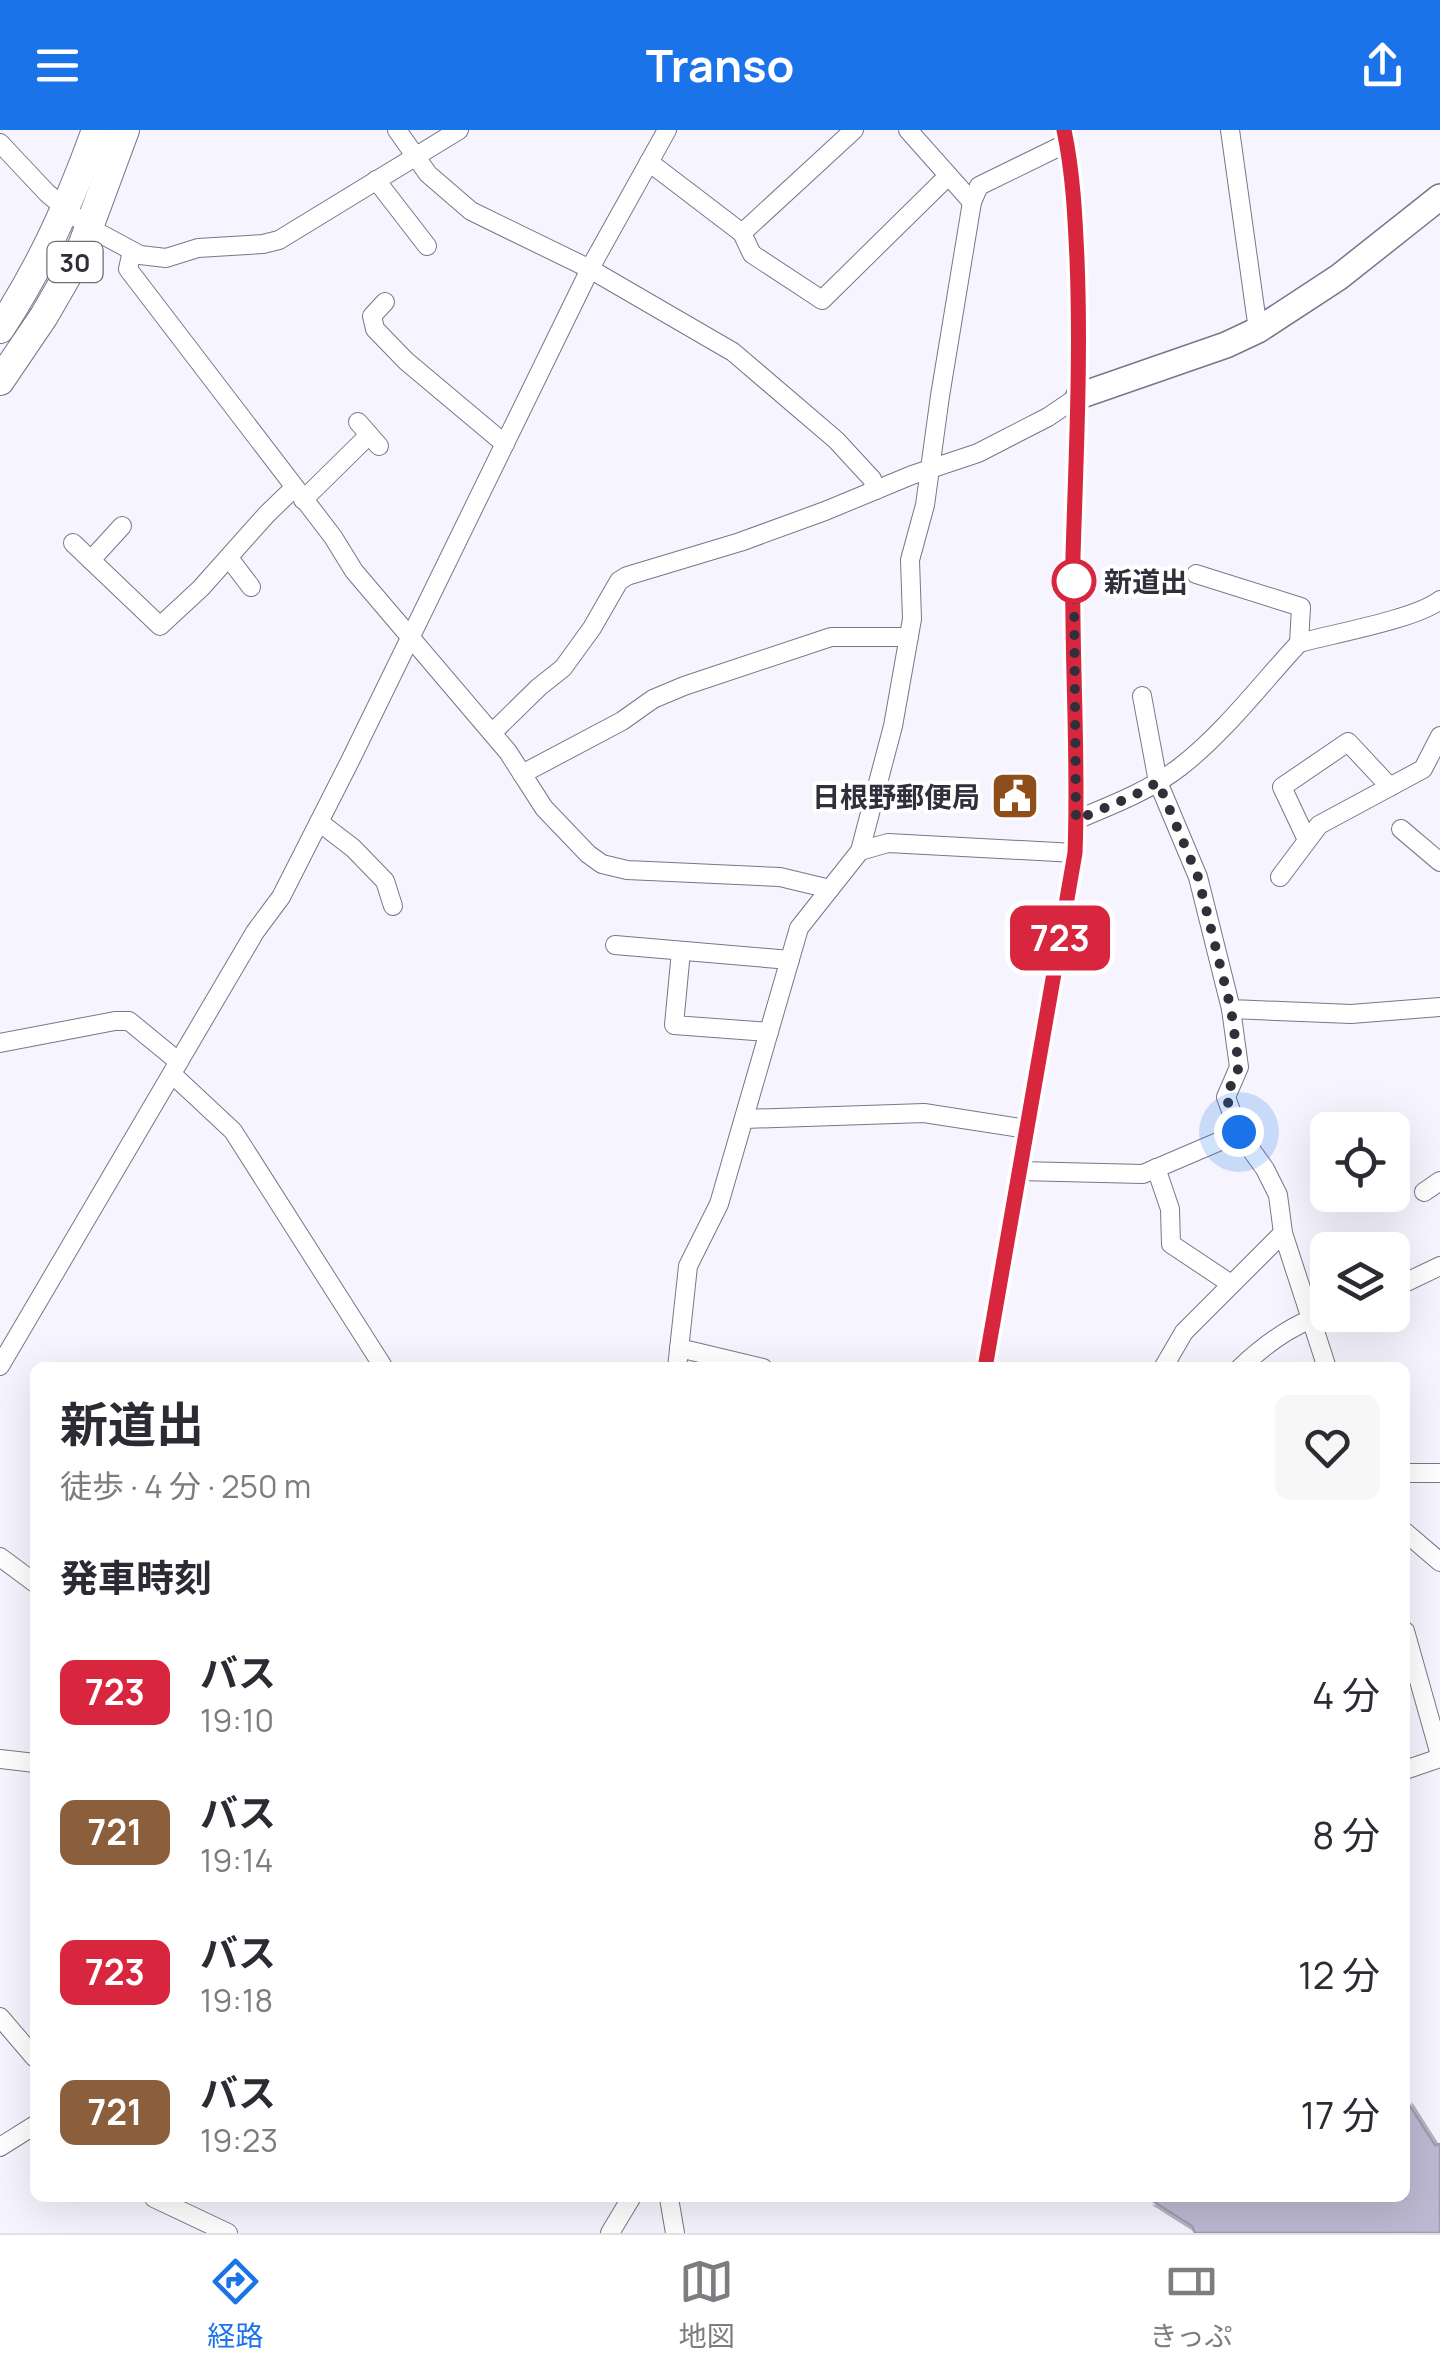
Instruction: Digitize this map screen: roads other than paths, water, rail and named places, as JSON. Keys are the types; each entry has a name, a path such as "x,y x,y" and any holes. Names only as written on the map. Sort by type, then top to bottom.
{"main road":[{"name":"30","path":"0,329 66,209 96,130"},
{"name":"30","path":"0,382 78,257 126,130"}],"street":[{"path":"397,130 428,174 472,211 590,269 733,352 836,440 872,479 876,490"},
{"path":"0,143 46,193 90,228 140,255 166,258 198,248 279,240 460,130"},
{"path":"0,1366 255,932 281,896 590,269 667,130"},
{"path":"742,234 854,130"},
{"path":"908,130 972,202"},
{"path":"1230,130 1258,330"},
{"path":"678,1362 688,1266 718,1204 799,928 860,851 893,726 912,619 910,560 926,505 972,202 979,186 1066,137 1076,237 1079,396 1073,561 1075,853 986,1362"},
{"path":"650,162 742,234 752,254 822,300 948,176"},
{"path":"376,180 427,246"},
{"path":"492,732 564,668 619,581 627,576 740,542 978,453 1048,417 1079,396 1226,345 1258,330 1338,277 1440,197"},
{"path":"132,251 128,269 333,537 354,571 492,732 562,829 602,864 627,870 780,877 830,889"},
{"path":"385,302 372,316 375,329 406,361 505,444"},
{"path":"73,543 160,626 201,588 267,514 299,494 369,434"},
{"path":"91,560 122,526"},
{"path":"229,558 252,586"},
{"path":"1196,574 1301,607 1298,642"},
{"path":"1076,820 1133,796 1180,766 1212,738 1298,642 1410,614 1440,600"},
{"path":"522,774 622,721 653,699 684,686 831,637 908,636"},
{"path":"1142,696 1158,782 1198,877 1231,1009 1239,1067 1226,1097 1239,1132 1278,1196 1283,1233 1310,1314"},
{"path":"1280,877 1319,825 1423,768 1440,736"},
{"path":"1307,840 1282,786 1348,742 1390,786"},
{"path":"319,822 353,848 385,881 394,906"},
{"path":"1402,829 1440,862"},
{"path":"860,851 888,843 1075,853"},
{"path":"615,945 790,960"},
{"path":"680,951 674,1025 769,1032"},
{"path":"1231,1009 1352,1014 1440,1007"},
{"path":"0,1043 129,1021 233,1131 380,1362"},
{"path":"744,1119 924,1113 1027,1128"},
{"path":"1020,1171 1143,1174 1239,1132"},
{"path":"1156,1168 1170,1208 1170,1244 1232,1284"},
{"path":"1166,1362 1184,1332 1283,1233"},
{"path":"1410,1280 1440,1266"},
{"path":"1248,1362 1283,1335 1310,1324"},
{"path":"1316,1332 1325,1362"},
{"path":"680,1348 739,1362"},
{"path":"1410,1473 1440,1473"},
{"path":"1410,1536 1440,1562"},
{"path":"0,1558 30,1579"},
{"path":"1410,1650 1440,1756 1410,1768"},
{"path":"0,1759 30,1762"},
{"path":"0,2017 30,2052"},
{"path":"0,2147 30,2128"},
{"path":"162,2202 228,2233"},
{"path":"610,2233 629,2202"},
{"path":"670,2202 675,2233"}],"place":[{"name":"新道出","path":"1074,581"},
{"name":"日根野郵便局","path":"1015,796"}]}
